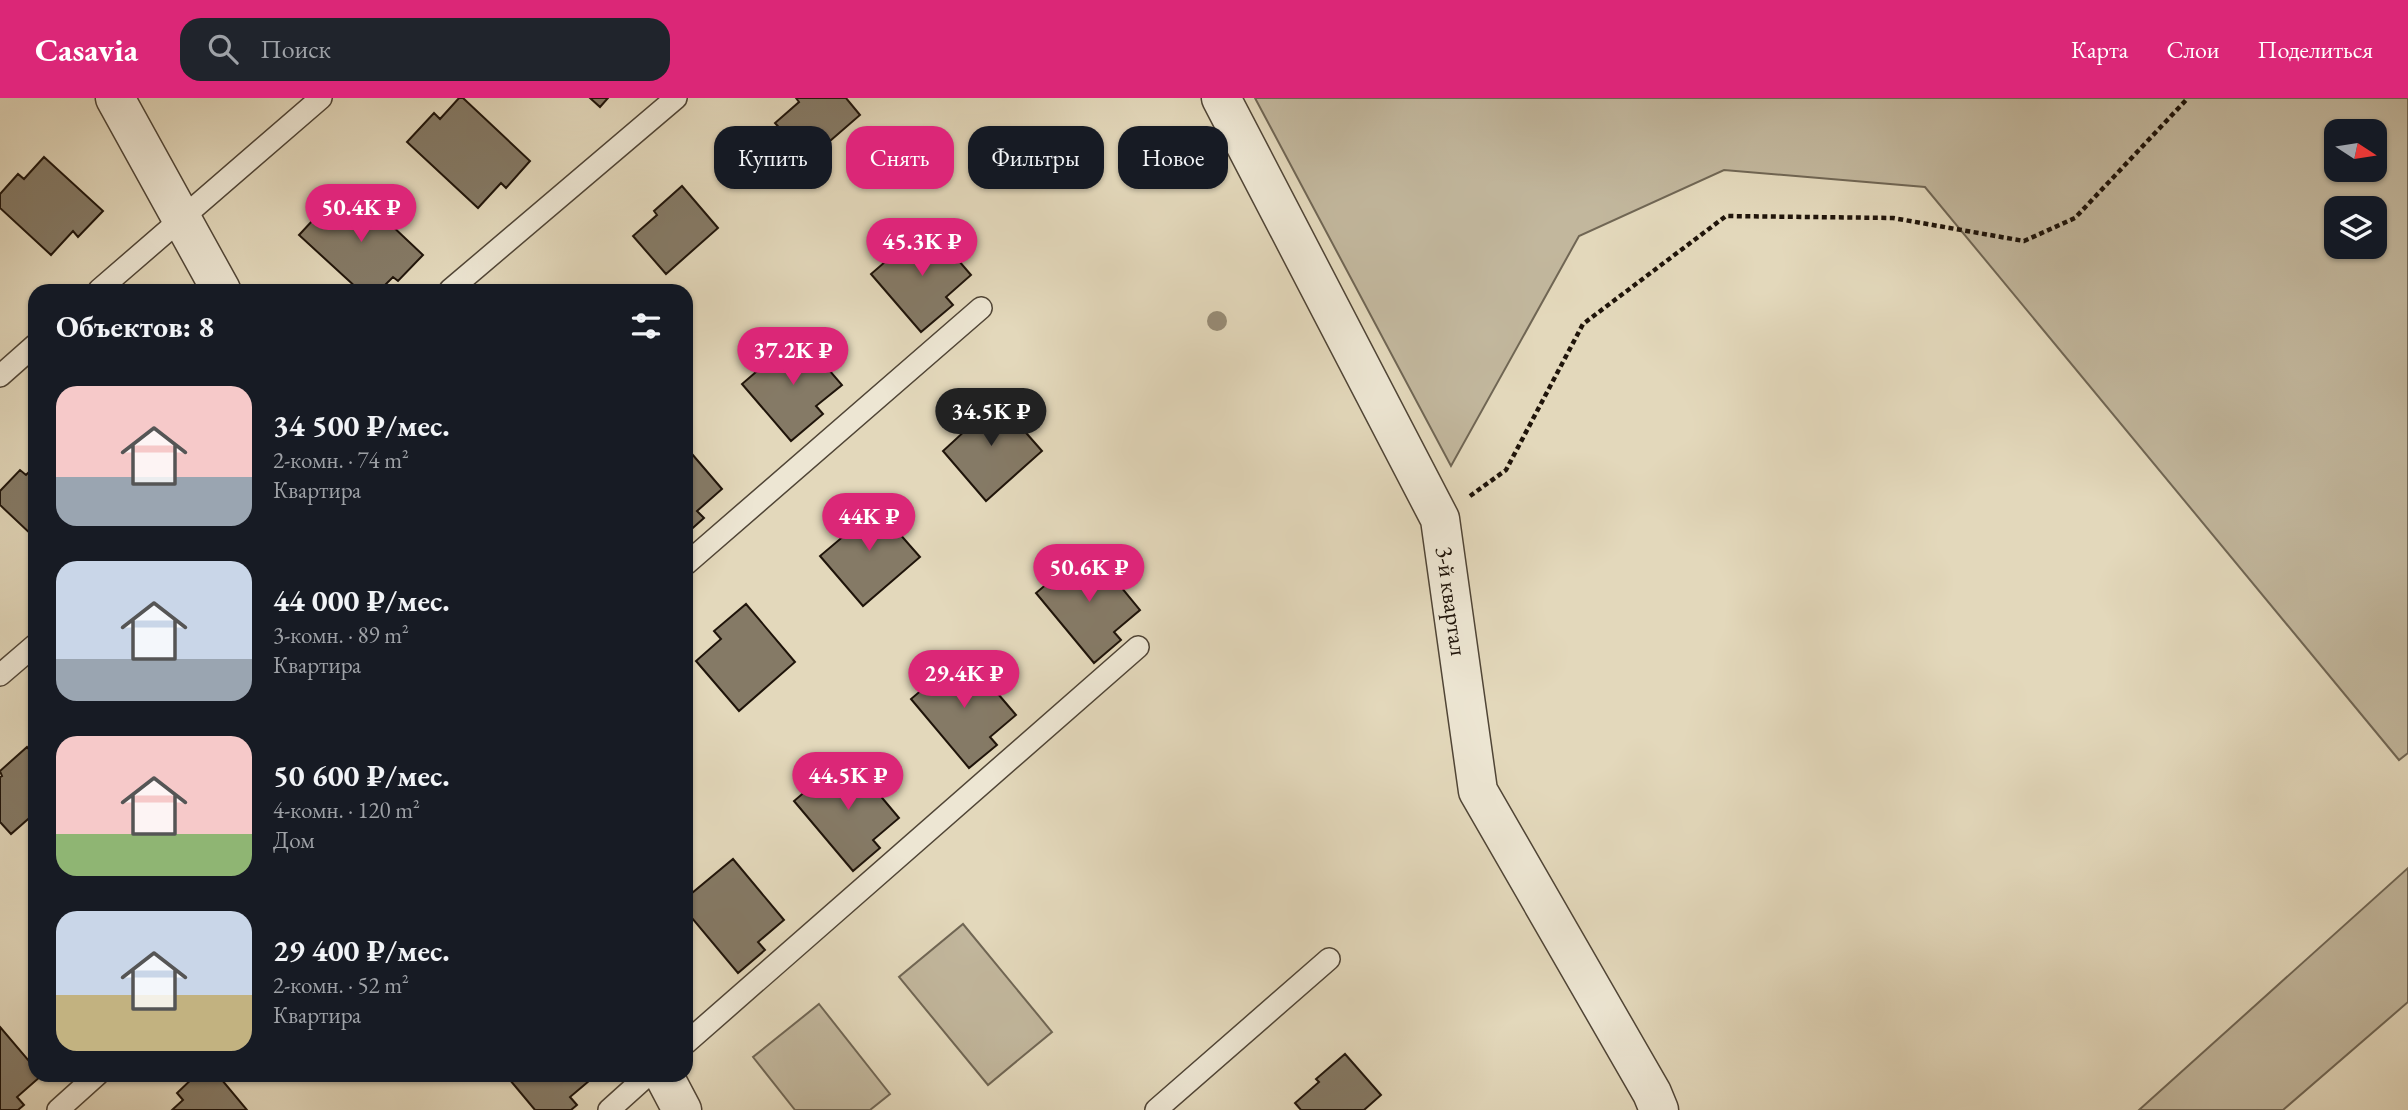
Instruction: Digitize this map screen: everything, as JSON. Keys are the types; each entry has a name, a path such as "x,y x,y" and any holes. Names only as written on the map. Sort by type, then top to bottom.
{"street":[{"path":"114,98 218,284"},
{"name":"3-й квартал","path":"1221,98 1440,519 1478,791 1652,1093 1658,1110"},
{"path":"667,1082 682,1110"}],"lane":[{"path":"106,284 321,98"},
{"path":"457,284 676,98"},
{"path":"693,558 981,307"},
{"path":"0,376 28,351"},
{"path":"693,1037 1138,647"},
{"path":"0,675 28,651"},
{"path":"1156,1110 1329,959"},
{"path":"58,1110 89,1082"},
{"path":"609,1110 640,1082"}],"path":[{"path":"1440,519 1506,470 1583,324 1726,216 1893,218 2024,241 2075,218 2188,98"}],"shaded area":[{"path":"1255,98 2408,98 2408,753 2399,760 1925,187 1724,170 1579,236 1451,466"},
{"path":"2408,868 2408,1002 2283,1110 2139,1110"},
{"path":"963,924 1052,1032 988,1085 899,977"},
{"path":"819,1004 890,1094 870,1110 795,1110 753,1057"}],"building":[{"path":"459,98 463,98 530,161 506,188 501,183 478,208 407,142 434,113 440,119"},
{"path":"590,98 608,98 600,107"},
{"path":"796,98 846,98 860,115 832,139 832,126 778,126 775,123 799,102"},
{"path":"44,157 103,211 78,237 73,231 51,255 0,208 0,194 18,174 24,179"},
{"path":"682,186 718,228 666,274 633,236 657,215 654,211"},
{"path":"353,189 423,255 398,281 393,277 386,284 352,284 299,235 326,206 332,211"},
{"path":"928,225 971,275 946,297 953,305 921,332 871,274"},
{"path":"799,335 842,385 816,406 823,414 791,441 742,384"},
{"path":"992,394 1042,451 986,501 943,451 967,429 961,421"},
{"path":"693,455 722,489 697,511 704,518 693,528"},
{"path":"20,470 26,475 28,473 28,531 0,505 0,491"},
{"path":"869,499 920,557 863,606 820,556 845,535 838,527"},
{"path":"1089,548 1140,610 1114,632 1121,640 1094,663 1036,593"},
{"path":"746,604 795,662 739,711 696,661 721,639 714,631"},
{"path":"964,654 1016,715 990,737 997,745 969,768 911,699"},
{"path":"28,748 28,819 11,834 0,822 0,771"},
{"path":"847,756 899,818 873,840 880,848 853,871 794,801"},
{"path":"733,859 784,920 758,942 765,950 738,973 693,919 693,892"},
{"path":"0,1027 28,1060 28,1082 34,1082 17,1097 24,1105 18,1110 0,1110"},
{"path":"1345,1054 1381,1095 1364,1110 1301,1110 1295,1103 1319,1082 1316,1079"},
{"path":"189,1082 224,1082 247,1110 172,1110 183,1100 177,1093"},
{"path":"512,1082 588,1082 570,1097 577,1105 571,1110 535,1110"}]}
